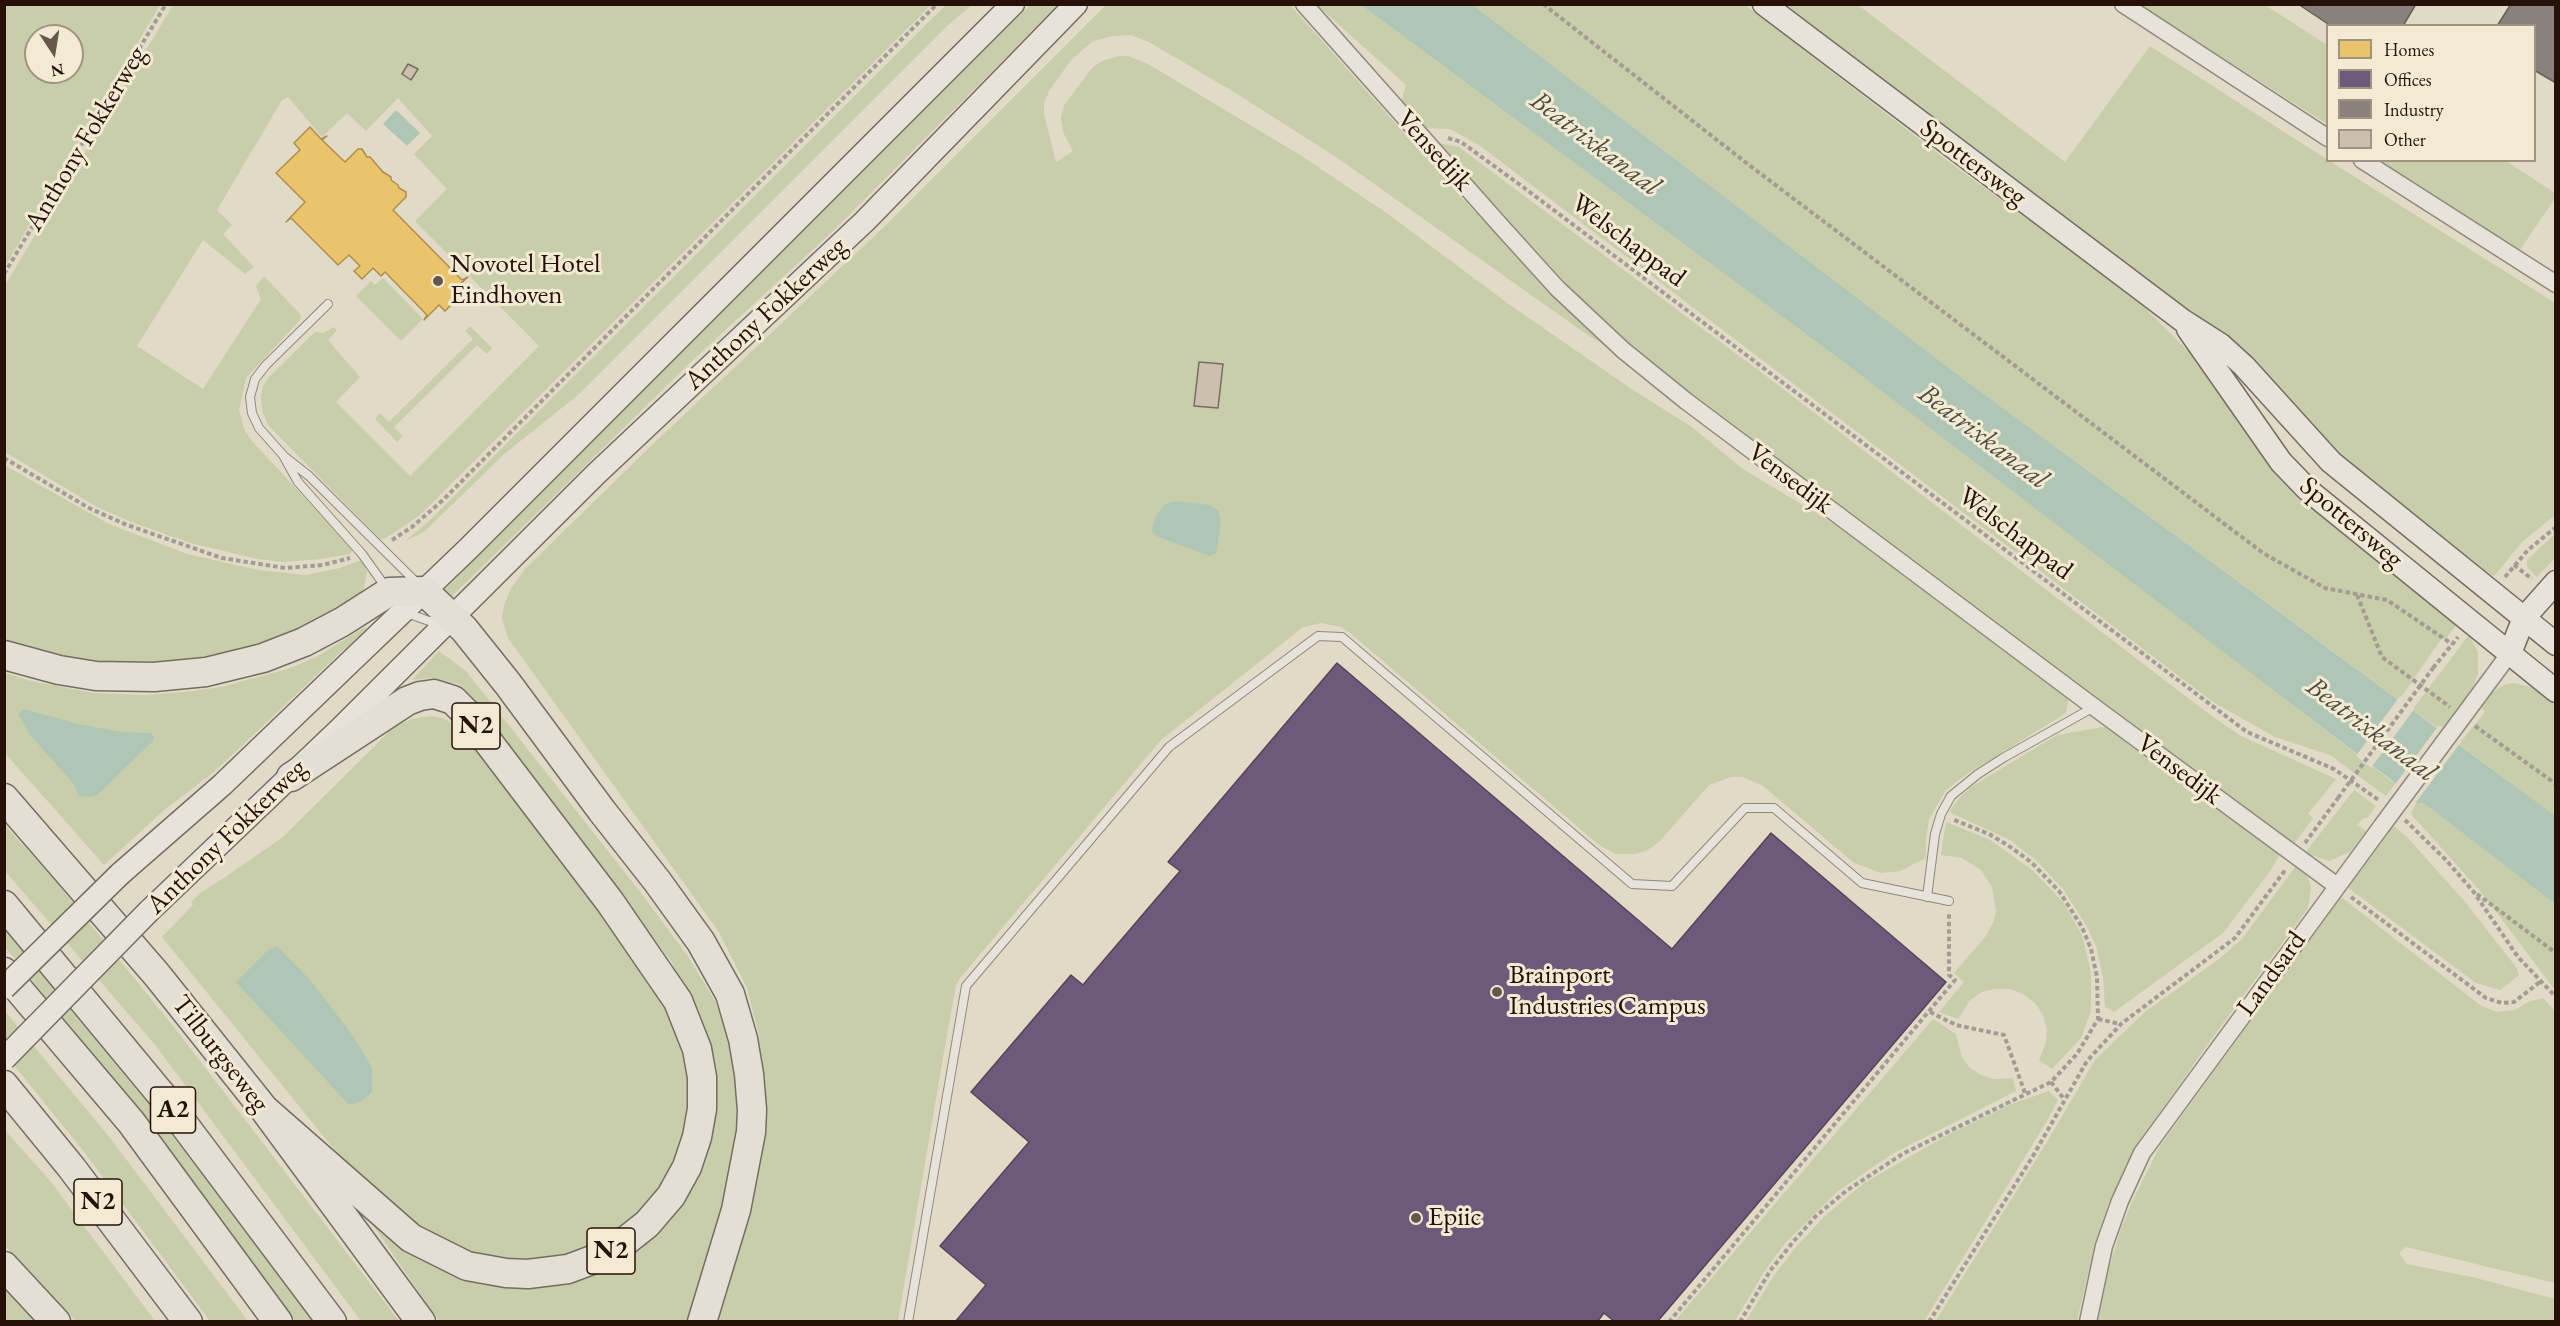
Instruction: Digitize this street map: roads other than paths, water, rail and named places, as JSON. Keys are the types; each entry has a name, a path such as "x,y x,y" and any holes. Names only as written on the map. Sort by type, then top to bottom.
{"highway":[{"path":"4,655 59,670 96,676 154,677 206,672 263,658 304,642 342,622 424,591 452,618"},
{"name":"N2","path":"452,618 508,684 657,881 701,942 730,994 743,1039 749,1074 751,1132 736,1210 702,1322"},
{"name":"N2","path":"264,1109 411,1238 467,1266 506,1273 528,1274 568,1269 592,1260 623,1243 647,1224 671,1196 687,1167 693,1151 702,1109 702,1077 697,1048 678,1001 610,902 467,714 453,700 434,694 407,701 291,777"},
{"name":"Tilburgseweg","path":"4,798 157,975 264,1109 421,1322"},
{"name":"A2","path":"4,905 164,1098 332,1322"},
{"name":"A2","path":"4,972 130,1122 278,1322"},
{"name":"N2","path":"4,1085 71,1167 188,1322"},
{"path":"4,1266 56,1322"}],"main road":[{"name":"Anthony Fokkerweg","path":"424,591 646,373 1013,4"},
{"name":"Anthony Fokkerweg","path":"4,1059 149,911 291,777 604,466 865,221 1076,4"},
{"name":"Spottersweg","path":"1764,4 2182,320 2234,356 2323,453 2362,489 2524,618 2553,637"},
{"name":"Spottersweg","path":"2182,320 2271,448 2302,483 2332,512 2556,691"},
{"path":"2510,653 2524,618 2556,582"},
{"name":"Anthony Fokkerweg","path":"4,988 120,874 222,785 396,602"},
{"path":"2510,653 2553,637"}],"street":[{"name":"Vensedijk","path":"1304,4 1557,288 1623,350 2094,707 2337,886"},
{"path":"2123,4 2326,137"},
{"path":"2365,162 2556,284"},
{"name":"Landsard","path":"2088,1322 2104,1246 2120,1201 2142,1153 2510,653"}],"lane":[{"path":"328,304 266,365 255,379 250,397 252,413 260,429 283,455 309,476 424,591"},
{"path":"283,455 298,482 363,554 396,602 429,621 440,622 452,618"},
{"path":"908,1322 966,986 1169,747 1318,636 1342,637 1632,884 1672,885 1745,808 1774,808 1862,882 1949,901"},
{"path":"1927,897 1935,834 1941,814 1951,796 1978,774 2094,707"}],"water":[{"name":"Beatrixkanaal","path":"1361,5 1473,5 1961,377 2542,806 2555,816 2555,904 2424,803 2416,803 2390,779 1838,358"},
{"path":"396,110 420,133 407,146 383,124"},
{"path":"1175,501 1209,505 1218,510 1221,522 1216,553 1210,556 1156,536 1152,531 1155,518 1164,505"},
{"path":"24,709 78,724 121,732 150,733 154,736 154,740 97,795 79,796 73,783 30,735 18,714"},
{"path":"277,946 312,982 353,1036 372,1068 372,1092 362,1101 349,1105 236,982 268,950"}],"place":[{"name":"Novotel Hotel Eindhoven","path":"438,281"},
{"name":"Brainport Industries Campus","path":"1497,992"},
{"name":"Epiic","path":"1416,1218"}]}
